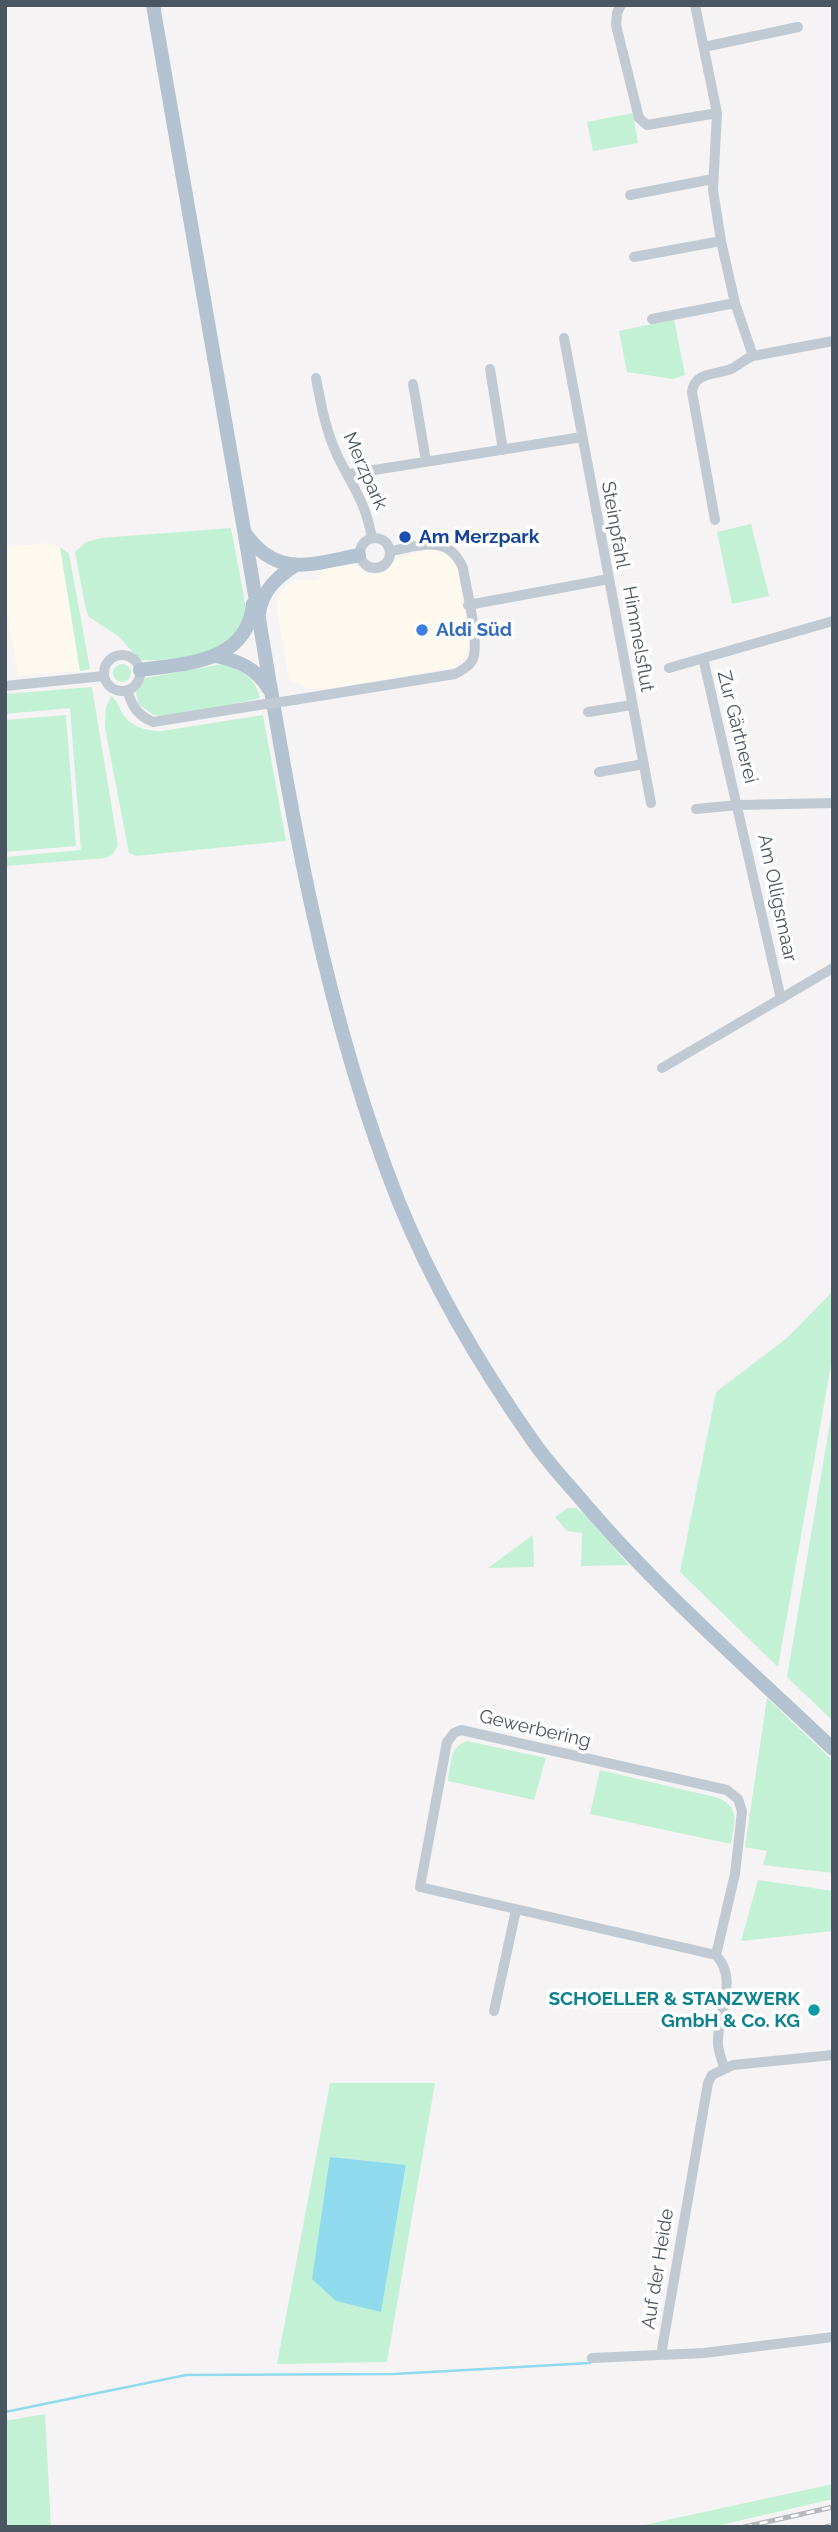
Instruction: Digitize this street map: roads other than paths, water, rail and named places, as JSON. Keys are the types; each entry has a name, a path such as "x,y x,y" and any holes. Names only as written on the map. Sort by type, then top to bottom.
{"main road":[{"path":"153,5 298,845 317,936 363,1106 400,1204 439,1286 480,1358 537,1447 643,1569 833,1749"},
{"path":"244,532 265,556 279,563 294,566 359,555"},
{"path":"259,621 264,594 282,574 294,566"},
{"path":"140,670 216,656 229,650 247,627 254,596"},
{"path":"216,656 243,663 264,681 272,692"}],"street":[{"path":"621,5 616,25 639,118 643,123 647,125 717,113"},
{"path":"695,5 717,113 718,140 713,179 721,241 735,303 752,356"},
{"path":"704,47 798,27"},
{"path":"630,195 713,179"},
{"path":"634,257 721,241"},
{"path":"652,319 735,303"},
{"name":"Steinpfahl","path":"468,605 610,579 564,338"},
{"path":"715,520 693,386 701,377 730,369 752,356 833,341"},
{"path":"490,369 503,450"},
{"name":"Merzpark","path":"316,378 325,426 365,507 372,538"},
{"path":"413,384 426,461"},
{"path":"349,474 582,438"},
{"path":"372,538 386,542 390,551 386,564 378,568 368,567 359,555 363,542 372,538"},
{"path":"127,690 133,707 142,717 153,722 455,674 467,667 475,652 475,636 463,568 452,551 436,544 390,551"},
{"name":"Himmelsflut","path":"610,579 652,803"},
{"path":"670,668 833,621"},
{"path":"119,654 133,658 140,670 137,683 127,690 111,687 104,676 107,662 119,654"},
{"name":"Zur Gärtnerei","path":"703,658 738,805"},
{"path":"5,686 104,676"},
{"name":"Himmelsflut","path":"588,712 632,705"},
{"path":"599,772 644,764"},
{"path":"696,809 738,805 833,803"},
{"name":"Am Olligsmaar","path":"738,805 781,999"},
{"path":"662,1068 833,968"},
{"name":"Gewerbering","path":"461,1730 727,1790 738,1799 742,1811 735,1874 716,1955 420,1887 447,1742 454,1733 461,1730"},
{"path":"494,2011 516,1910"},
{"path":"716,1955 726,1968 727,1984 717,2042 724,2068 833,2055"},
{"name":"Auf der Heide","path":"724,2068 712,2076 708,2083 661,2355 704,2353 833,2337"},
{"path":"592,2358 661,2355"}],"water":[{"path":"330,2157 406,2165 381,2312 336,2301 312,2279"}],"waterway":[{"path":"5,2412 186,2375 395,2374 590,2363"}],"railway":[{"path":"744,2527 833,2507"},
{"path":"826,2527 833,2525"}],"place":[{"name":"Am Merzpark","path":"405,537"},
{"name":"Aldi Süd","path":"422,630"},
{"name":"SCHOELLER & STANZWERK GmbH & Co. KG","path":"814,2010"}]}
